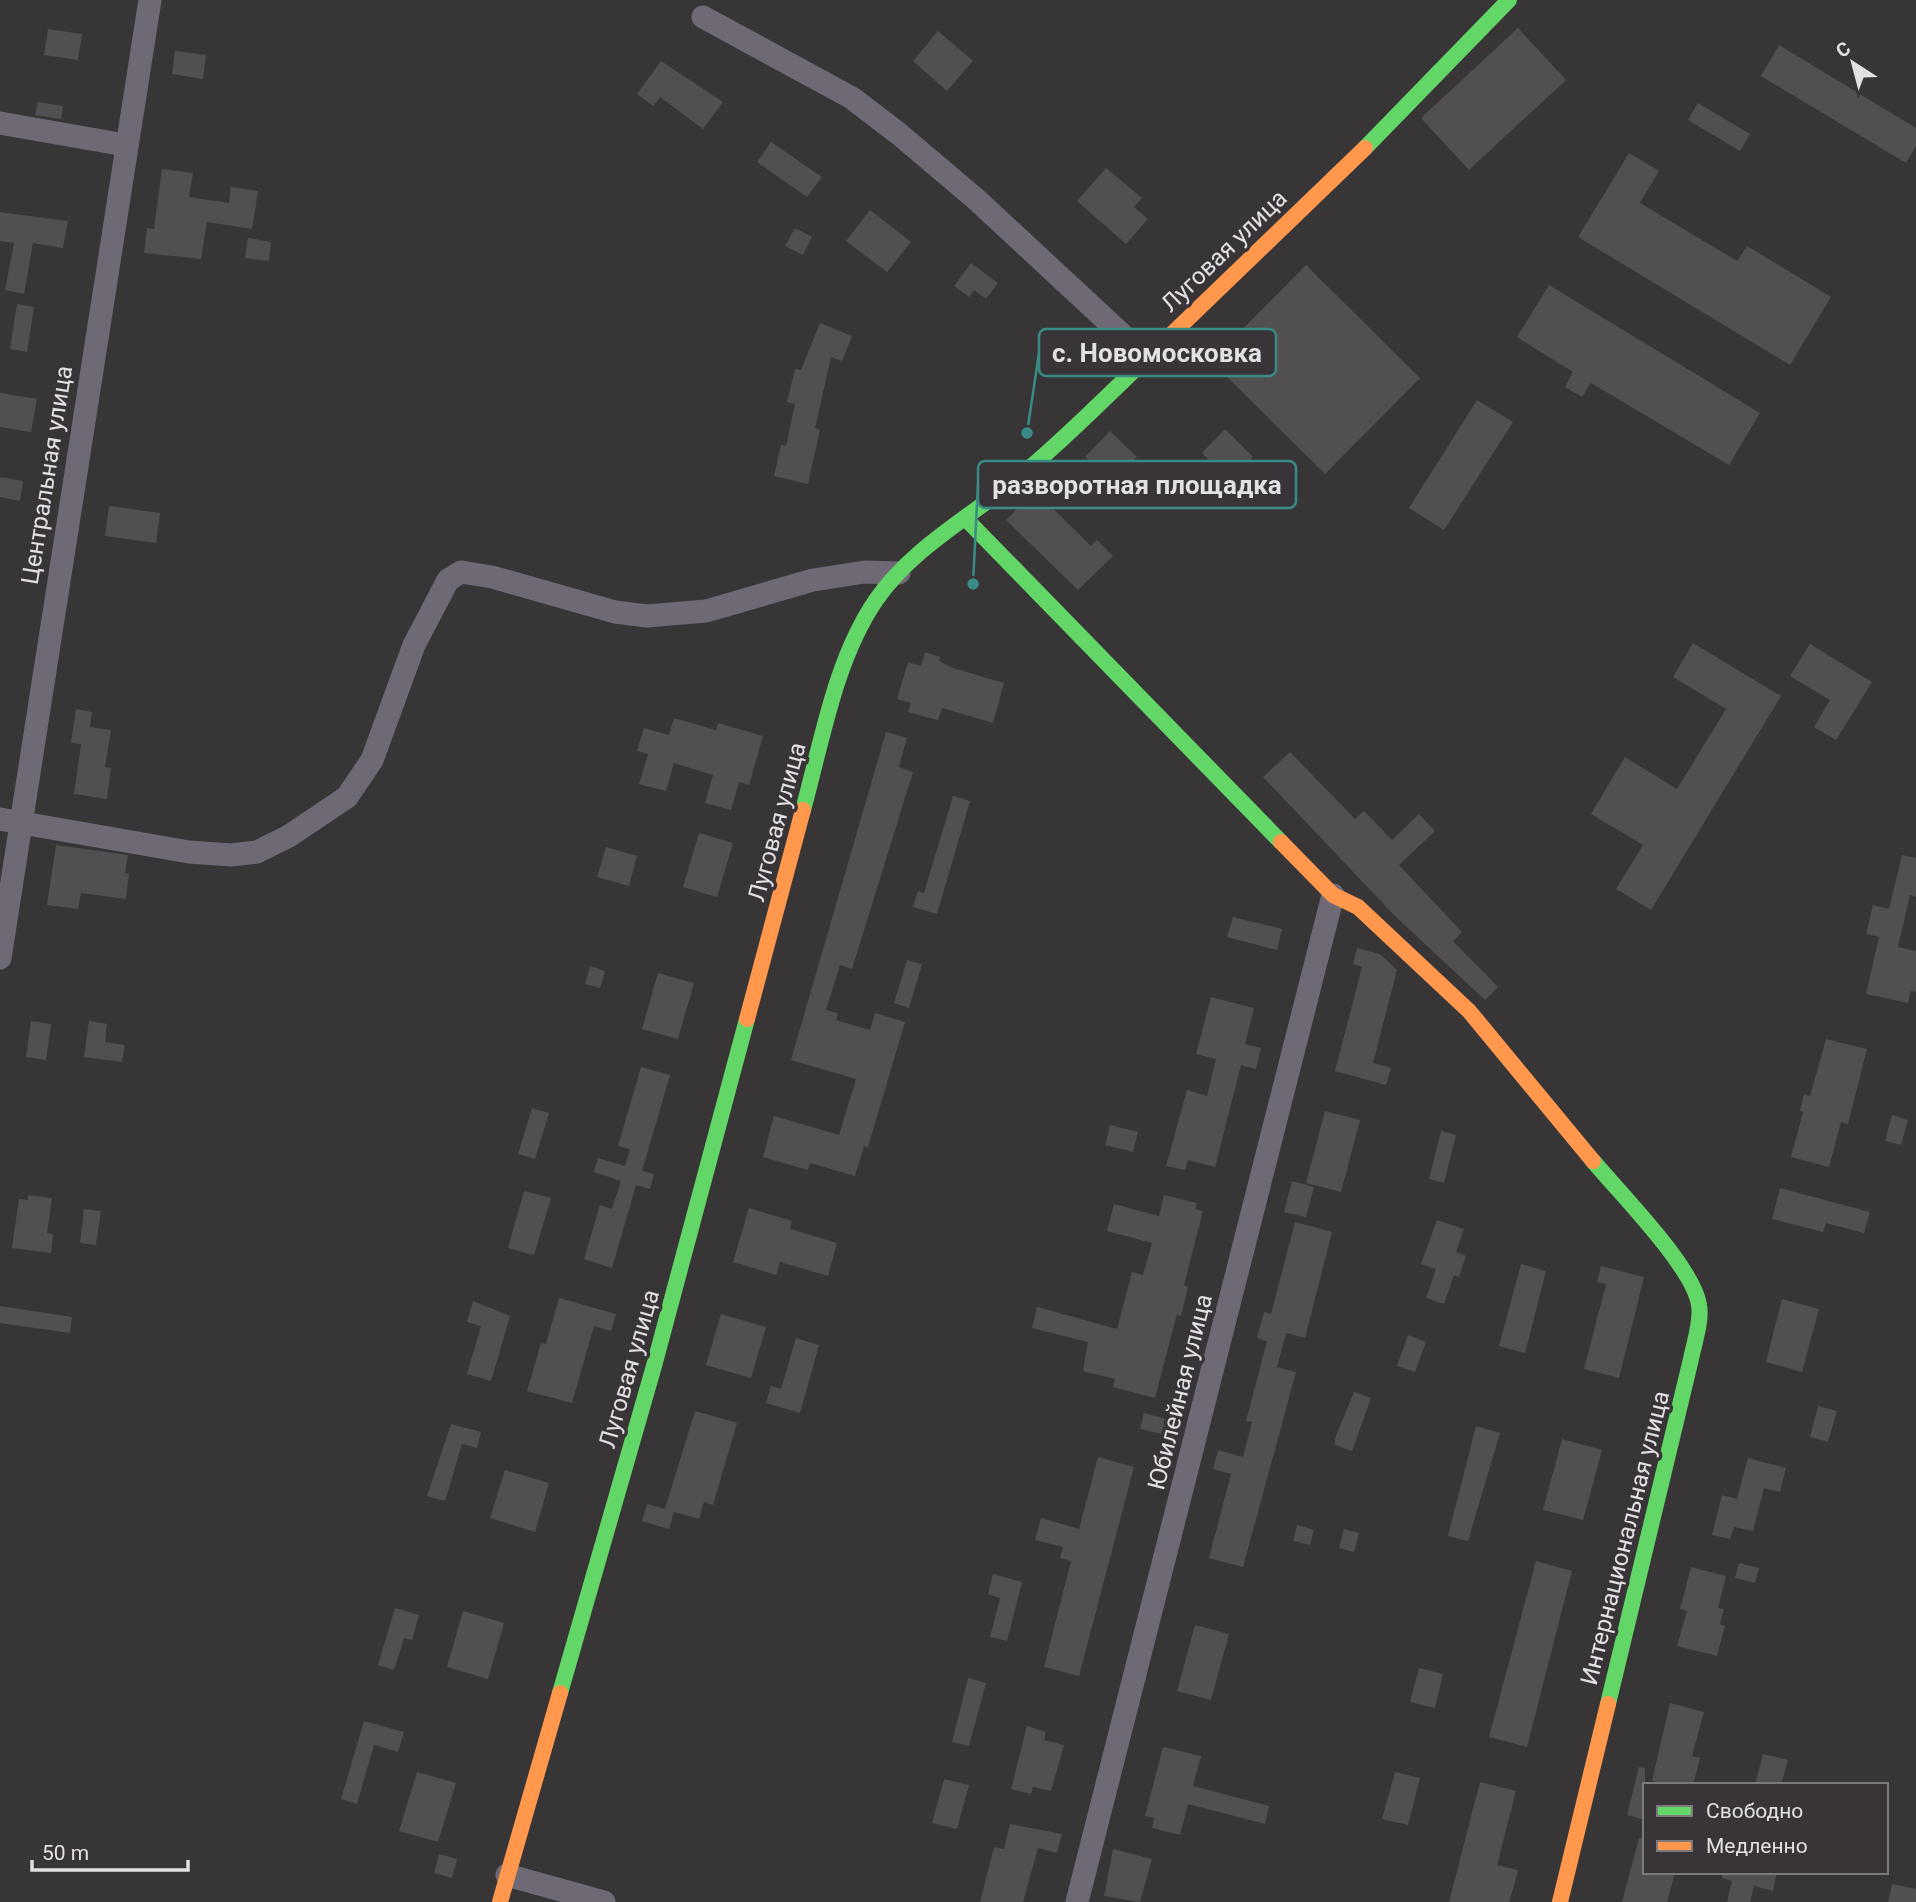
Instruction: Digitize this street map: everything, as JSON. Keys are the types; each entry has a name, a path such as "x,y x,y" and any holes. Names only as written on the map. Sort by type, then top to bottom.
{"street":[{"name":"Центральная улица","path":"0,958 11,820 150,0"},
{"name":"Луговая улица","path":"500,1902 654,1366 835,693 870,611 899,573 918,554 1024,473 1368,145 1509,0"},
{"path":"703,16 852,98 899,134 977,200 1146,357"},
{"path":"0,123 125,145"},
{"name":"Интернациональная улица","path":"965,518 1333,895 1358,907 1469,1011 1678,1263 1694,1288 1700,1307 1671,1447 1560,1902"},
{"path":"11,820 189,852 231,856 257,852 289,836 347,797 372,760 414,645 448,580 461,572 492,577 615,612 647,616 706,611 813,580 865,572 899,573"},
{"name":"Юбилейная улица","path":"1077,1902 1333,895"},
{"path":"507,1875 604,1902"}],"building":[{"path":"1518,28 1566,80 1469,170 1421,118"},
{"path":"48,29 82,34 78,60 44,55"},
{"path":"938,31 973,61 947,91 913,61"},
{"path":"1779,45 1916,128 1916,146 1906,163 1761,76"},
{"path":"175,51 206,55 203,79 172,74"},
{"path":"661,61 723,102 703,129 660,97 653,106 637,94"},
{"path":"38,102 63,106 61,119 35,115"},
{"path":"1698,103 1750,134 1740,151 1688,120"},
{"path":"771,142 822,177 807,197 757,162"},
{"path":"1629,153 1659,171 1640,203 1737,261 1747,246 1831,297 1790,365 1578,237"},
{"path":"1106,168 1142,198 1134,207 1148,219 1126,244 1077,201"},
{"path":"162,169 193,173 189,197 229,203 231,187 258,191 252,229 207,222 201,259 144,253 147,228 154,229"},
{"path":"870,210 911,242 887,272 846,241"},
{"path":"0,212 68,221 63,248 33,243 24,294 5,290 14,243 0,241"},
{"path":"795,228 812,237 803,255 785,246"},
{"path":"248,238 271,242 269,261 245,258"},
{"path":"971,263 998,283 986,299 974,290 969,297 954,286"},
{"path":"1306,265 1420,378 1325,474 1211,361"},
{"path":"1549,285 1760,413 1729,465 1591,383 1582,397 1565,387 1573,372 1517,337"},
{"path":"17,304 34,307 27,352 10,349"},
{"path":"820,323 852,336 842,361 831,357 815,428 820,430 808,484 774,476 781,445 786,446 795,404 787,402 795,369 801,370"},
{"path":"0,393 37,399 31,432 0,427"},
{"path":"1477,400 1513,422 1444,530 1409,508"},
{"path":"1225,429 1253,457 1230,481 1202,453"},
{"path":"1110,431 1137,457 1111,483 1085,457"},
{"path":"0,477 23,481 20,501 0,497"},
{"path":"1035,491 1091,546 1097,540 1113,556 1078,590 1006,520"},
{"path":"109,506 160,513 156,543 105,536"},
{"path":"1693,643 1781,696 1651,910 1616,889 1643,845 1591,814 1625,757 1677,789 1726,709 1673,677"},
{"path":"1810,644 1872,682 1836,740 1814,727 1830,700 1790,676"},
{"path":"925,652 940,657 939,661 953,668 1004,683 993,723 942,708 938,720 908,712 911,703 897,699 908,662 921,666"},
{"path":"76,709 92,712 90,727 111,730 105,767 111,768 107,799 74,794 81,744 71,743"},
{"path":"674,718 716,730 718,723 763,736 749,785 739,782 731,810 705,803 713,775 674,763 666,791 639,784 648,754 637,751 644,728 669,735"},
{"path":"886,732 907,738 899,767 913,772 852,969 840,965 826,1010 838,1013 836,1020 870,1030 875,1013 905,1022 868,1147 864,1146 855,1176 810,1163 808,1170 763,1157 774,1116 839,1135 856,1079 791,1060"},
{"path":"1290,752 1355,819 1364,811 1392,840 1419,814 1435,831 1399,865 1462,932 1453,941 1498,987 1485,1000 1395,916 1263,777"},
{"path":"953,796 970,801 937,914 913,907 918,891 924,893"},
{"path":"699,833 733,843 717,897 683,887"},
{"path":"56,845 128,855 125,873 129,874 126,899 81,893 78,909 47,905"},
{"path":"606,847 637,856 629,886 597,877"},
{"path":"1902,855 1916,858 1916,897 1910,895 1898,947 1916,951 1916,992 1911,991 1908,1003 1866,994 1879,937 1866,934 1873,905 1889,909"},
{"path":"1233,917 1282,929 1277,950 1227,937"},
{"path":"1357,948 1380,954 1397,970 1373,1063 1391,1068 1386,1085 1335,1071 1362,967 1353,964"},
{"path":"907,960 922,964 909,1008 894,1003"},
{"path":"590,966 605,971 600,988 585,984"},
{"path":"658,973 694,983 678,1039 642,1029"},
{"path":"1211,997 1254,1008 1245,1044 1261,1048 1256,1069 1241,1065 1215,1167 1188,1160 1185,1170 1166,1166 1187,1090 1207,1096 1216,1059 1196,1054"},
{"path":"31,1021 51,1024 46,1060 26,1057"},
{"path":"89,1021 107,1024 105,1042 125,1045 122,1062 84,1057"},
{"path":"1826,1039 1867,1049 1848,1124 1841,1122 1829,1167 1791,1157 1803,1112 1800,1111 1804,1094 1810,1096"},
{"path":"641,1067 670,1075 642,1171 654,1174 650,1189 636,1185 612,1268 584,1259 600,1205 612,1209 621,1181 594,1172 598,1158 625,1166 630,1149 618,1146"},
{"path":"532,1108 549,1113 535,1159 518,1154"},
{"path":"1325,1111 1360,1120 1341,1192 1306,1183"},
{"path":"1892,1115 1908,1120 1901,1145 1885,1141"},
{"path":"1110,1125 1138,1132 1133,1152 1105,1145"},
{"path":"1441,1131 1456,1135 1444,1183 1429,1179"},
{"path":"1292,1181 1314,1187 1306,1217 1284,1212"},
{"path":"1780,1188 1870,1212 1864,1233 1826,1223 1823,1232 1772,1219"},
{"path":"524,1191 551,1198 534,1255 508,1248"},
{"path":"28,1195 52,1198 47,1233 53,1234 51,1253 12,1248 19,1199 28,1200"},
{"path":"1164,1195 1197,1203 1195,1209 1203,1211 1184,1285 1188,1287 1181,1316 1177,1314 1155,1398 1113,1387 1115,1379 1083,1371 1088,1342 1032,1328 1037,1307 1117,1329 1132,1272 1143,1275 1152,1243 1107,1231 1114,1204 1159,1216"},
{"path":"749,1208 792,1221 790,1229 837,1243 828,1276 780,1262 776,1275 733,1262"},
{"path":"84,1209 101,1211 96,1245 80,1243"},
{"path":"1437,1220 1464,1229 1456,1252 1466,1256 1459,1277 1454,1275 1444,1304 1426,1298 1436,1269 1421,1264"},
{"path":"1295,1222 1332,1232 1305,1338 1286,1333 1277,1367 1296,1372 1243,1567 1209,1558 1231,1474 1213,1469 1218,1450 1243,1457 1252,1422 1246,1421 1267,1341 1257,1338 1264,1312 1271,1314"},
{"path":"1521,1264 1546,1271 1525,1353 1499,1346"},
{"path":"1601,1266 1644,1277 1619,1378 1584,1369 1606,1284 1597,1282"},
{"path":"559,1298 616,1314 611,1331 594,1326 572,1403 527,1391 541,1343 546,1344"},
{"path":"1782,1299 1819,1309 1802,1372 1766,1362"},
{"path":"473,1301 510,1316 491,1381 467,1374 481,1326 467,1322"},
{"path":"0,1306 72,1317 70,1333 0,1323"},
{"path":"721,1314 766,1327 751,1378 706,1365"},
{"path":"1408,1335 1426,1342 1415,1372 1397,1366"},
{"path":"796,1338 819,1345 800,1413 766,1403 771,1386 781,1389"},
{"path":"1354,1392 1371,1398 1352,1451 1335,1445 1335,1438"},
{"path":"1818,1406 1837,1411 1828,1442 1810,1437"},
{"path":"695,1411 737,1423 713,1505 704,1502 699,1519 674,1512 669,1529 642,1521 647,1504 665,1509"},
{"path":"1144,1413 1170,1420 1166,1435 1140,1429"},
{"path":"451,1424 481,1432 477,1448 462,1444 445,1501 427,1496"},
{"path":"1476,1426 1500,1433 1468,1541 1448,1536"},
{"path":"1562,1439 1602,1450 1583,1520 1543,1510"},
{"path":"1098,1457 1134,1467 1079,1676 1044,1667 1071,1561 1060,1558 1063,1547 1035,1540 1041,1518 1079,1529"},
{"path":"1748,1458 1786,1468 1780,1492 1764,1488 1753,1531 1734,1527 1730,1539 1712,1535 1722,1495 1737,1499"},
{"path":"505,1470 549,1483 535,1532 490,1518"},
{"path":"1297,1525 1314,1530 1310,1545 1293,1541"},
{"path":"1344,1529 1359,1533 1354,1552 1339,1548"},
{"path":"1536,1561 1572,1571 1527,1747 1489,1737"},
{"path":"1739,1563 1759,1568 1755,1583 1735,1578"},
{"path":"1691,1567 1726,1576 1718,1608 1724,1609 1720,1624 1725,1626 1717,1656 1677,1646 1687,1611 1680,1609"},
{"path":"993,1574 1022,1582 1007,1641 990,1637 1000,1598 988,1594"},
{"path":"395,1608 419,1615 412,1640 404,1638 394,1670 378,1665"},
{"path":"463,1611 504,1623 488,1679 447,1667"},
{"path":"1195,1625 1229,1634 1211,1700 1177,1691"},
{"path":"1419,1668 1443,1674 1435,1708 1410,1702"},
{"path":"968,1678 986,1683 969,1746 952,1742"},
{"path":"1670,1703 1704,1712 1692,1756 1700,1758 1694,1783 1652,1781"},
{"path":"364,1721 404,1732 398,1752 374,1745 357,1804 341,1799"},
{"path":"1027,1726 1046,1732 1044,1740 1064,1745 1051,1791 1033,1787 1031,1794 1011,1789"},
{"path":"1163,1747 1201,1756 1193,1786 1269,1806 1265,1824 1188,1804 1180,1835 1152,1828 1154,1818 1145,1816"},
{"path":"1763,1754 1788,1760 1782,1783 1756,1783"},
{"path":"1639,1767 1645,1768 1643,1819 1627,1815"},
{"path":"417,1772 456,1783 438,1842 399,1831"},
{"path":"1395,1772 1420,1778 1408,1825 1382,1819"},
{"path":"944,1779 969,1785 957,1829 932,1823"},
{"path":"1480,1782 1516,1791 1497,1865 1518,1870 1514,1886 1509,1902 1449,1902"},
{"path":"1010,1824 1062,1834 1057,1853 1038,1848 1023,1902 980,1902 994,1847 1004,1849"},
{"path":"1639,1838 1643,1839 1643,1874 1674,1874 1667,1902 1622,1902"},
{"path":"1113,1849 1152,1859 1140,1902 1104,1896"},
{"path":"439,1854 457,1859 452,1878 434,1873"},
{"path":"1723,1874 1777,1874 1773,1891 1754,1886 1750,1902 1727,1902 1732,1881 1722,1878"},
{"path":"1892,1884 1916,1889 1916,1902 1888,1902"}],"traffic: fast":[{"path":"1365,148 1509,0"},
{"path":"803,810 840,675 850,648 876,600 908,563 1041,459 1145,360"},
{"path":"965,518 1281,842"},
{"path":"560,1693 654,1366 747,1019"},
{"path":"1593,1161 1684,1271 1694,1290 1700,1311 1699,1325 1608,1704"}],"traffic: slow":[{"path":"1145,360 1365,148"},
{"path":"747,1019 803,810"},
{"path":"1281,842 1333,895 1358,907 1469,1011 1593,1161"},
{"path":"500,1902 560,1693"},
{"path":"1560,1902 1608,1704"}],"place":[{"name":"с. Новомосковка","path":"1027,433"},
{"name":"разворотная площадка","path":"973,584"}]}
